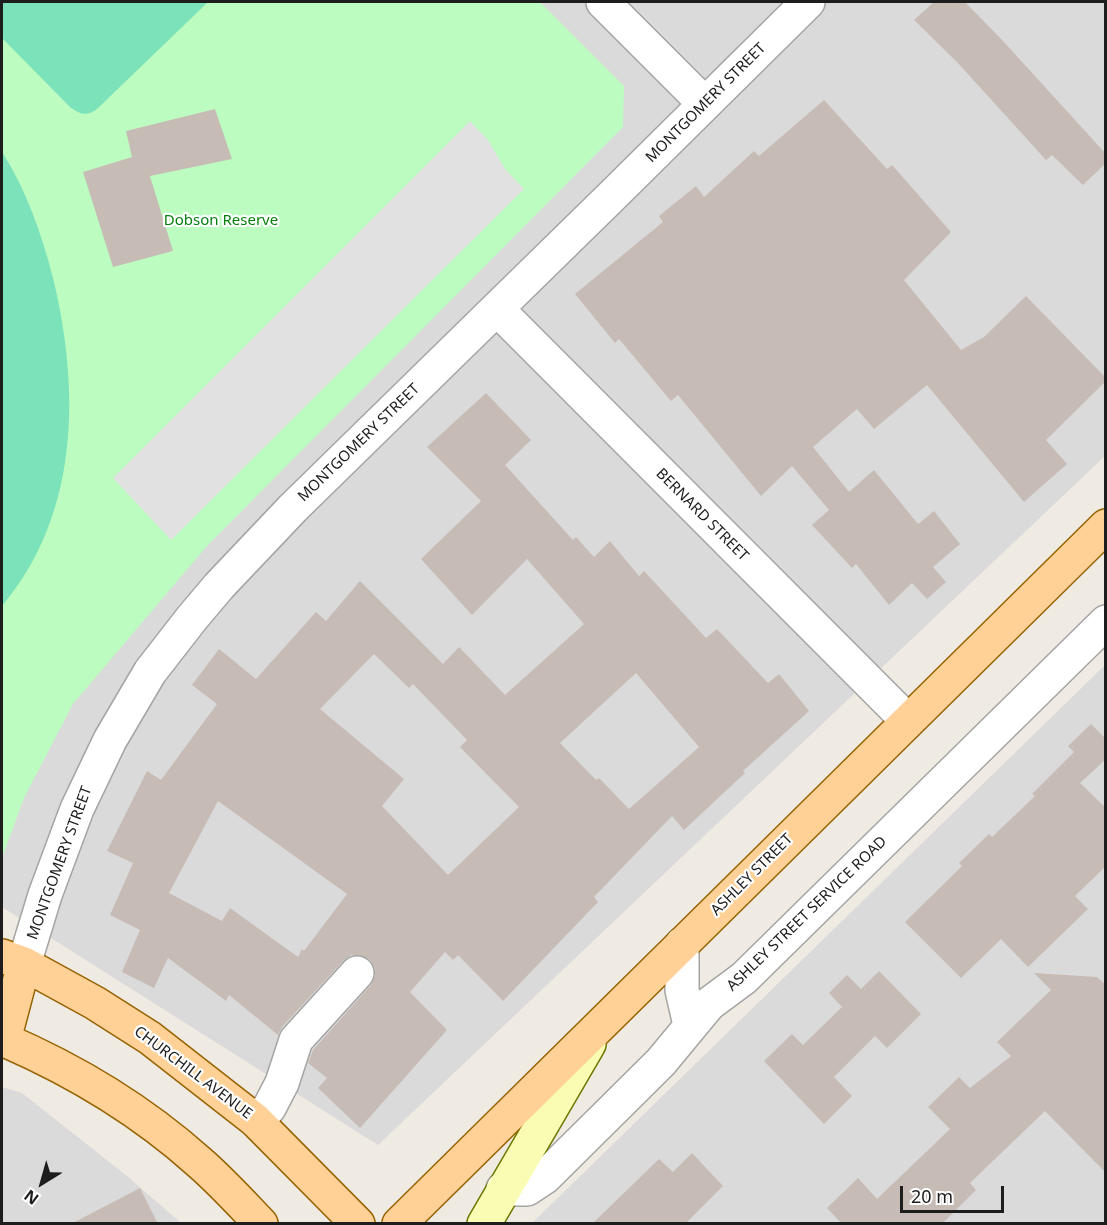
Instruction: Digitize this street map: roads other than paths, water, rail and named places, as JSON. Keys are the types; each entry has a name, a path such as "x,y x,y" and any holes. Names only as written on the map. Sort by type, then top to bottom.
{"main road":[{"name":"ASHLEY STREET","path":"399,1224 1106,526"},
{"path":"13,960 3,1039 81,1078 144,1118 200,1162 261,1224"},
{"name":"CHURCHILL AVENUE","path":"13,960 95,1003 150,1038 255,1120 358,1224"},
{"path":"484,1224 601,1024"}],"street":[{"path":"603,2 704,103"},
{"name":"MONTGOMERY STREET","path":"13,960 45,894 77,808 110,740 150,672 219,586 284,517 808,2"},
{"name":"BERNARD STREET","path":"497,309 908,721"},
{"name":"ASHLEY STREET SERVICE ROAD","path":"503,1190 527,1189 545,1177 661,1062 709,1004 748,974 1106,622"},
{"path":"682,944 682,990 690,1025"},
{"path":"255,1120 269,1108 282,1083 296,1040 357,973"}],"park label":[{"name":"Dobson Reserve","path":"221,221"}]}
